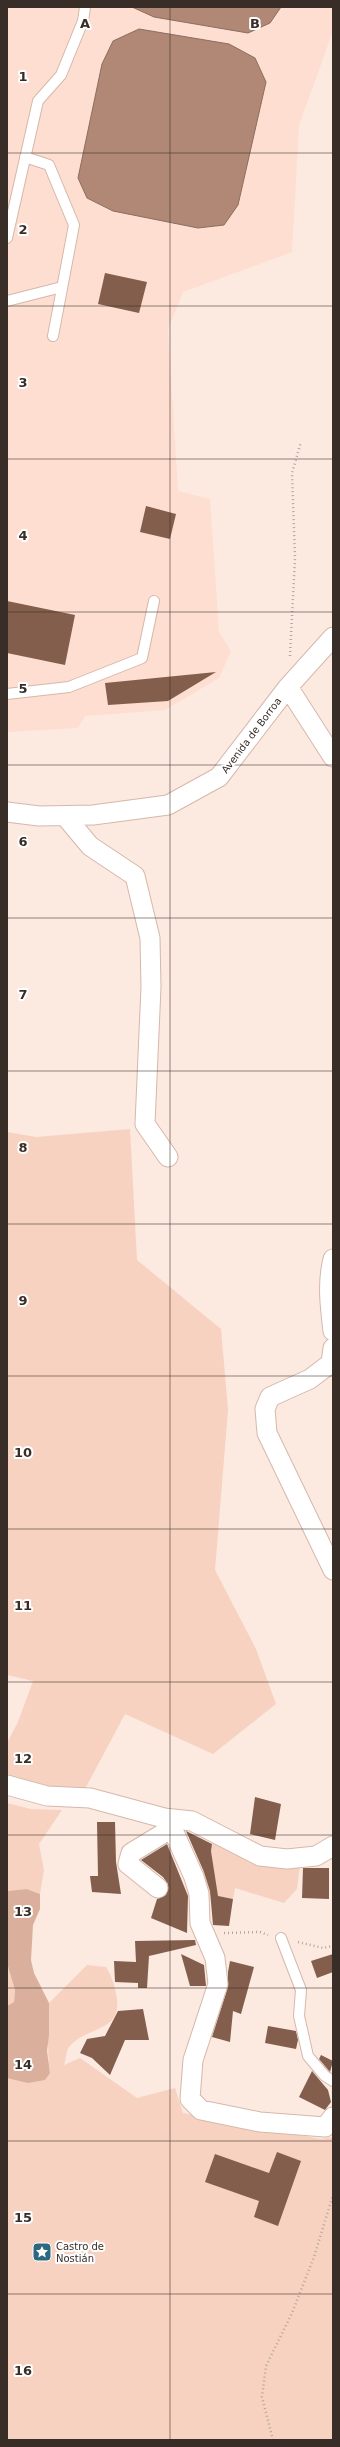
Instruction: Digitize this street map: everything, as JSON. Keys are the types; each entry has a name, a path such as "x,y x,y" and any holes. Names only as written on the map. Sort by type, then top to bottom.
{"street":[{"name":"Avenida de Borroa","path":"7,812 39,816 93,815 168,805 218,777 288,687 333,637"},
{"path":"288,687 333,757"},
{"path":"65,816 90,846 134,876 150,938 151,987 145,1124 168,1157"},
{"path":"333,1259 330,1272 329,1294 333,1331"},
{"path":"333,1348 331,1364 310,1379 270,1397 265,1409 267,1434 333,1570"},
{"path":"7,1785 47,1796 90,1798 168,1823 192,1821 260,1856 287,1859 316,1856 333,1846"},
{"path":"158,1888 128,1864 131,1854 168,1823"},
{"path":"168,1823 198,1888 200,1923 215,1958 218,1984 193,2060 190,2099 201,2110 260,2122 325,2127 333,2117"}],"lane":[{"path":"7,238 38,101 62,75 83,21 85,7"},
{"path":"25,157 49,165 74,225 53,336"},
{"path":"7,301 62,287"},
{"path":"7,694 69,687 142,658 154,601"},
{"path":"281,1938 301,1990 299,2016 308,2056 325,2076 333,2081"}],"path":[{"path":"288,687 294,596 292,473 302,442"},
{"path":"273,2440 262,2397 266,2366 292,2313 314,2257 333,2194"}],"shaded area":[{"path":"7,7 333,7 333,31 299,125 292,252 183,292 168,329 178,491 210,499 219,632 231,651 219,678 165,710 85,716 78,728 7,732"},
{"path":"132,7 281,7 270,23 248,33 154,17"},
{"path":"139,29 229,44 255,58 266,82 238,205 224,225 198,228 113,211 87,198 78,178 102,64 113,41"},
{"path":"130,1129 137,1260 221,1329 228,1410 215,1570 256,1649 276,1704 213,1754 125,1714 85,1789 32,1785 7,1777 7,1743 18,1722 33,1681 7,1675 7,1132 36,1137"},
{"path":"7,1803 31,1809 62,1810 39,1844 44,1870 40,1894 27,1889 7,1891"},
{"path":"213,1839 300,1866 297,1889 284,1903 235,1888 233,1899 203,1894 199,1871 214,1871 211,1851"},
{"path":"27,1889 40,1894 40,1909 33,1925 31,1960 34,1973 49,2003 49,2035 47,2051 50,2073 45,2080 28,2083 7,2078 7,2006 14,2002 15,1990 7,1963 7,1891"},
{"path":"7,1963 15,1990 14,2002 7,2006"},
{"path":"87,1965 106,1967 114,1986 117,1999 117,2010 114,2018 108,2024 84,2035 69,2047 64,2065 80,2058 137,2098 175,2088 183,2113 321,2139 333,2137 333,2440 7,2440 7,2078 50,2073 48,2047 49,2003"}],"building":[{"path":"105,273 147,282 139,313 98,304"},
{"path":"146,506 176,514 170,539 140,532"},
{"path":"7,601 75,615 65,665 7,653"},
{"path":"216,672 168,701 108,705 105,683"},
{"path":"255,1797 281,1804 275,1840 250,1834"},
{"path":"97,1822 115,1822 116,1862 121,1894 92,1892 90,1876 98,1876"},
{"path":"186,1831 212,1844 211,1851 218,1896 233,1899 229,1926 213,1925 210,1891 204,1872"},
{"path":"167,1844 188,1896 187,1933 151,1918 157,1899 166,1895 168,1884 163,1877 141,1860"},
{"path":"303,1868 329,1868 329,1899 302,1898"},
{"path":"195,1940 196,1945 149,1956 147,1988 138,1988 138,1983 115,1982 114,1961 136,1962 135,1941"},
{"path":"181,1954 204,1965 206,1986 190,1986"},
{"path":"333,1954 333,1972 317,1978 311,1961"},
{"path":"230,1961 254,1967 241,2014 233,2011 230,2042 212,2037 228,1987"},
{"path":"143,2009 149,2040 125,2040 110,2075 92,2058 80,2053 87,2039 105,2036 118,2011"},
{"path":"268,2026 296,2031 298,2040 296,2049 265,2043"},
{"path":"321,2055 333,2061 330,2072 319,2059"},
{"path":"312,2071 328,2090 331,2102 325,2110 299,2097"},
{"path":"277,2152 301,2161 278,2226 254,2217 259,2201 205,2182 215,2154 269,2173"}],"place":[{"name":"Castro de Nostián","path":"42,2252"}]}
